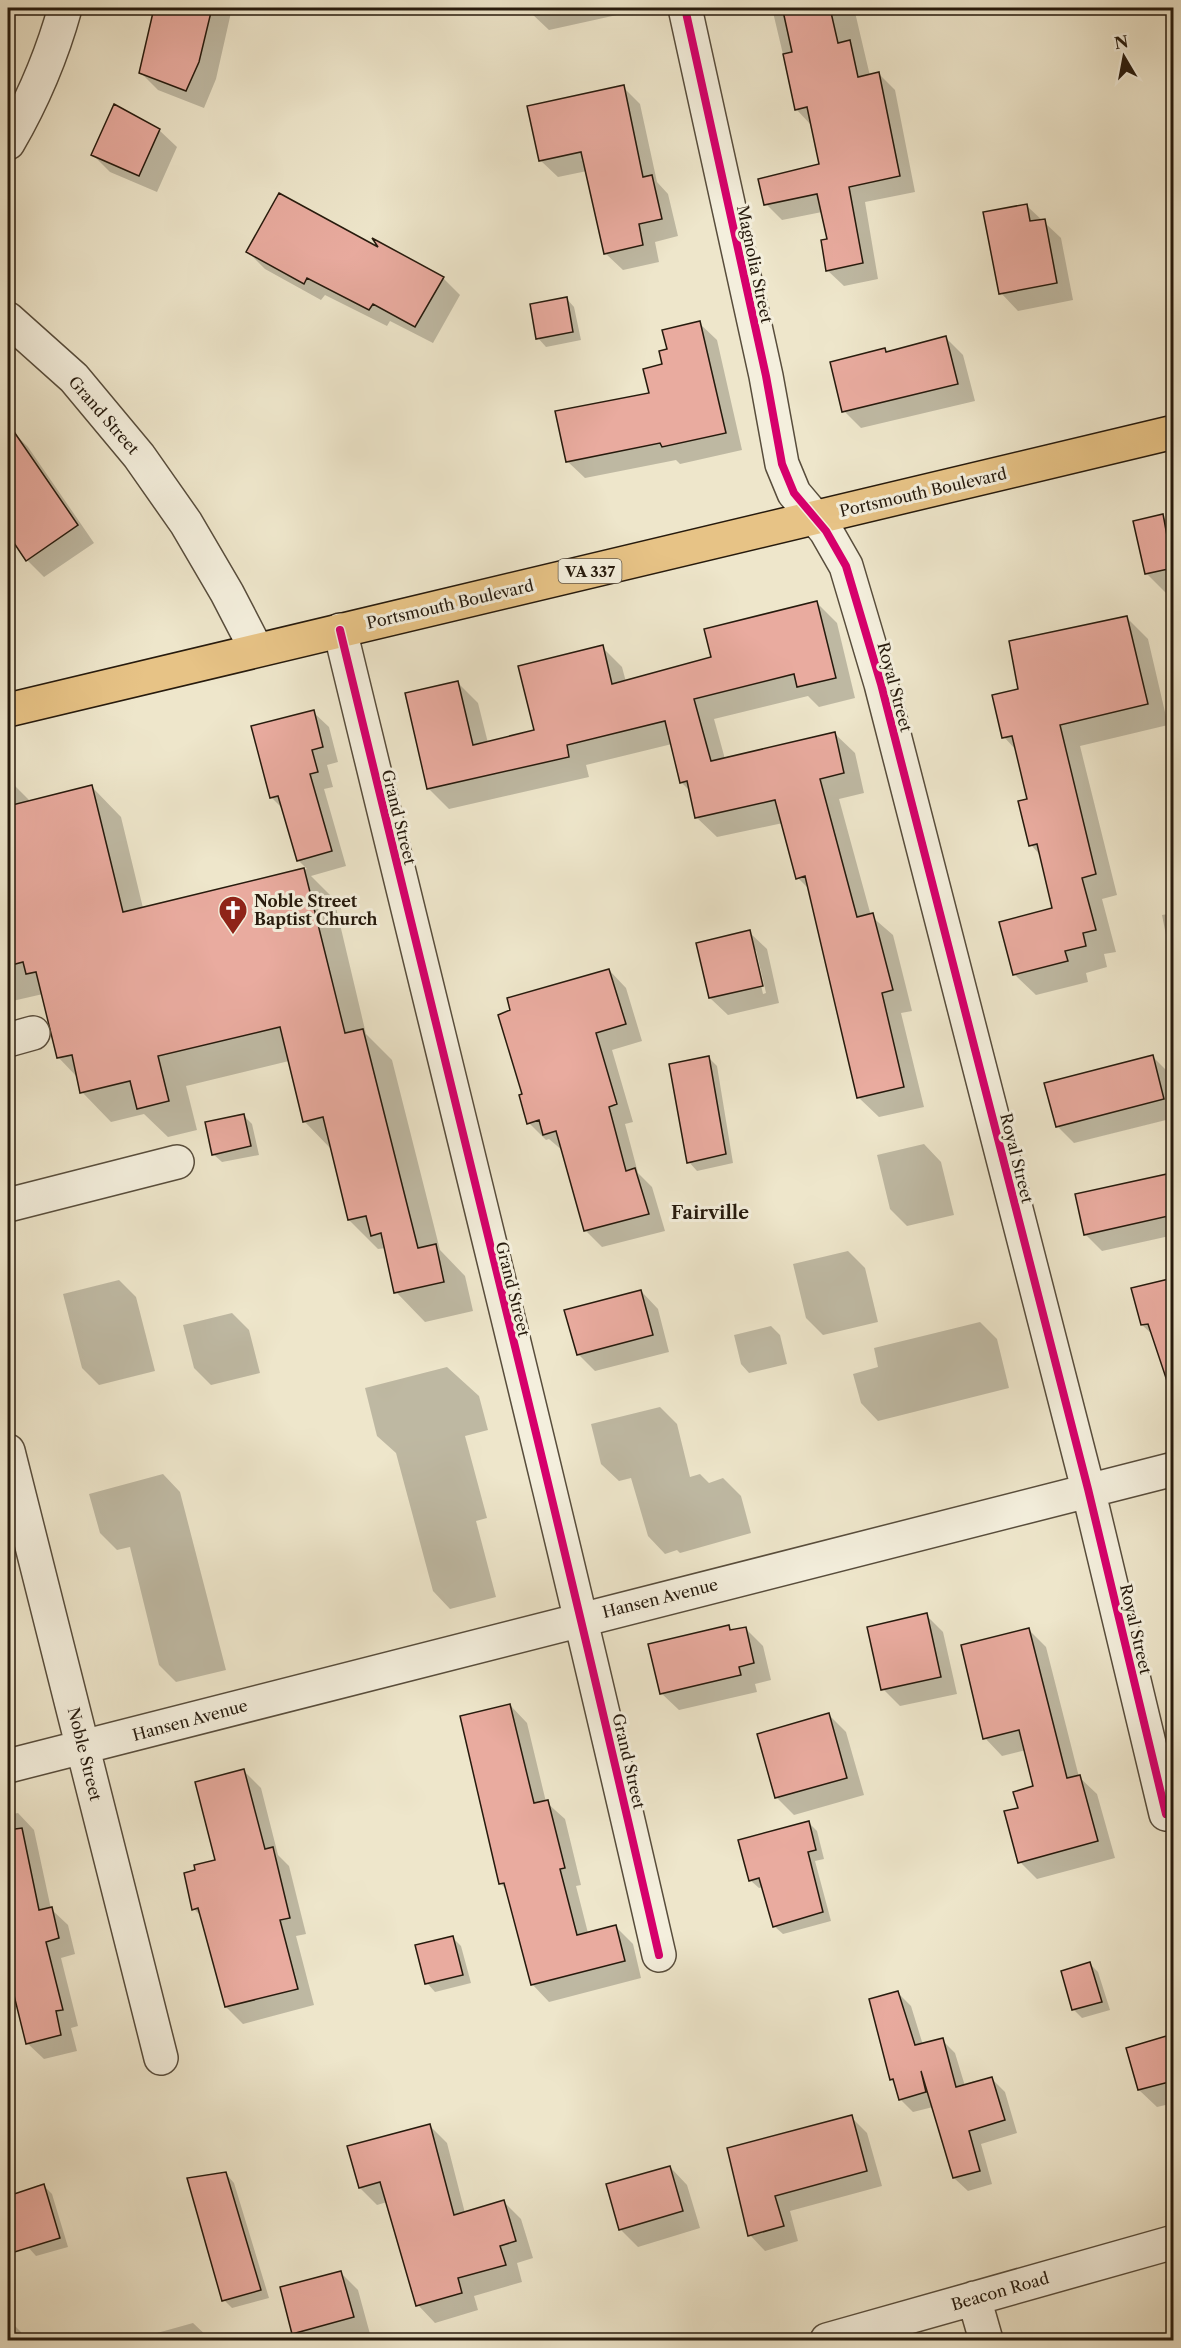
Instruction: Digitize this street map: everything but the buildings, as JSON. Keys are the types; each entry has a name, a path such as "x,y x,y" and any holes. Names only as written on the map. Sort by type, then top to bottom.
{"main road":[{"name":"Portsmouth Boulevard","path":"8,710 1173,432"}],"street":[{"path":"8,142 21,121 54,49 65,8"},
{"name":"Magnolia Street","path":"685,8 766,376 782,464 794,493 815,518"},
{"name":"Grand Street","path":"8,319 74,378 139,456 186,523 227,592 256,649"},
{"name":"Royal Street","path":"815,518 846,566 881,684 1088,1489 1166,1814"},
{"name":"Grand Street","path":"340,630 490,1253 582,1618 659,1955"},
{"path":"8,1205 177,1162"},
{"name":"Noble Street","path":"8,1451 161,2058"},
{"name":"Hansen Avenue","path":"8,1766 1173,1469"},
{"name":"Beacon Road","path":"827,2340 1173,2242"},
{"path":"974,2298 986,2340"}],"cycle path":[{"path":"685,8 766,376 782,464 794,493 826,531 846,566 881,684 1088,1489 1166,1814"},
{"path":"340,630 542,1458 659,1955"}],"place":[{"name":"Noble Street Baptist Church","path":"233,936"}],"district":[{"name":"Fairville","path":"710,1213"}]}
